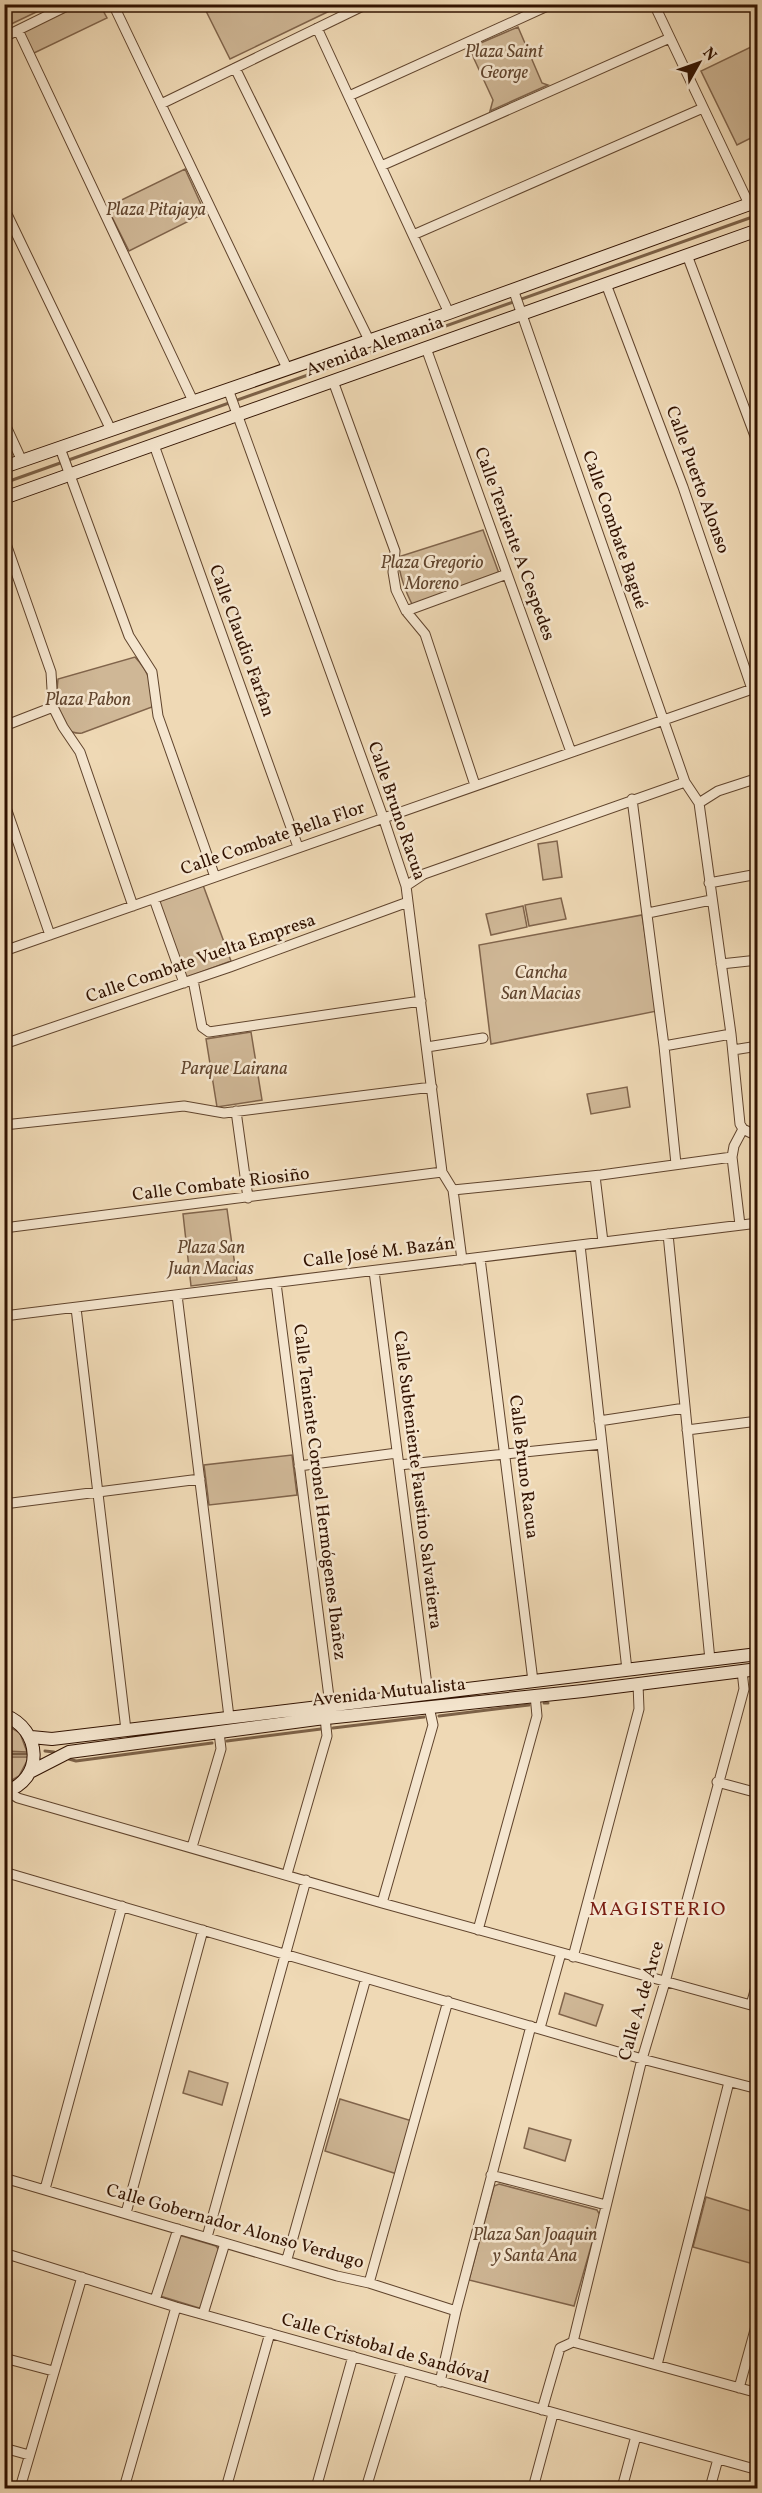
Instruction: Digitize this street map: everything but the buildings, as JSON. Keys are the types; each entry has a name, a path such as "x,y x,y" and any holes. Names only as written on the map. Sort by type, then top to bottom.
{"main road":[{"name":"Avenida Alemania","path":"4,467 61,451 111,430 194,401 229,392 287,368 514,291 753,202"},
{"name":"Avenida Alemania","path":"4,498 68,470 154,445 235,410 333,381 521,311 606,284 758,230"},
{"name":"Avenida Mutualista","path":"31,1737 52,1739 758,1654"},
{"path":"638,1684 649,1672 678,1670 686,1663"},
{"name":"Avenida Mutualista","path":"6,1791 24,1780 30,1772 69,1752 325,1718 583,1691 758,1669"},
{"path":"583,1691 591,1683 621,1678 627,1670"},
{"path":"4,1715 16,1720 31,1737 34,1761 30,1772"}],"street":[{"path":"4,37 70,4"},
{"path":"113,4 287,368"},
{"path":"161,104 367,4"},
{"path":"349,96 552,4"},
{"path":"654,4 703,108 753,202"},
{"path":"317,27 449,313"},
{"path":"18,30 194,401"},
{"path":"381,166 670,38"},
{"path":"235,68 369,340"},
{"path":"413,235 703,108"},
{"path":"4,208 111,430"},
{"path":"687,255 758,444"},
{"name":"Calle Puerto Alonso","path":"606,284 683,487 755,688"},
{"name":"Calle Combate Bagué","path":"514,291 686,782"},
{"name":"Calle Teniente A Cespedes","path":"426,348 571,752"},
{"path":"333,381 395,551 393,572 396,590 406,611 425,634 475,785"},
{"name":"Calle Bruno Racua","path":"229,392 406,886 442,1172 453,1190 462,1260"},
{"path":"4,422 22,461"},
{"name":"Calle Claudio Farfan","path":"154,445 298,848"},
{"path":"61,451 129,636 152,672 158,716 215,877"},
{"path":"4,538 51,672 53,707 63,728 80,752 133,906"},
{"path":"406,611 507,574"},
{"name":"Calle Combate Bella Flor","path":"4,951 475,785 664,722 755,688"},
{"path":"4,726 53,707"},
{"path":"699,803 718,791 758,778"},
{"path":"406,886 424,874 632,799 686,782 699,803 731,1034 740,1124 743,1129 751,1133 758,1133"},
{"path":"632,799 648,913 676,1164"},
{"path":"4,802 50,935"},
{"path":"709,883 758,874"},
{"path":"154,898 188,982 202,1027 209,1032 422,1001"},
{"path":"648,913 711,900"},
{"name":"Calle Combate Vuelta Empresa","path":"4,1044 188,982 408,902"},
{"path":"721,964 758,960"},
{"path":"664,1046 731,1034"},
{"path":"427,1047 483,1038"},
{"path":"733,1050 758,1046"},
{"path":"4,1125 184,1106 224,1113 432,1088"},
{"path":"236,1111 248,1198"},
{"path":"740,1225 732,1157 734,1146 743,1129"},
{"path":"453,1190 595,1176 732,1157"},
{"name":"Calle Combate Riosiño","path":"4,1228 442,1172"},
{"path":"595,1176 603,1242"},
{"name":"Calle José M. Bazán","path":"4,1316 758,1223"},
{"path":"668,1234 710,1660"},
{"path":"580,1245 627,1670"},
{"name":"Calle Bruno Racua","path":"480,1258 533,1681"},
{"name":"Calle Subteniente Faustino Salvatierra","path":"374,1271 428,1693"},
{"name":"Calle Teniente Coronel Hermógenes Ibañez","path":"276,1283 330,1705"},
{"path":"177,1295 229,1717"},
{"path":"76,1308 126,1730"},
{"path":"599,1421 685,1408"},
{"path":"687,1430 758,1421"},
{"path":"399,1465 602,1444"},
{"path":"299,1466 397,1453"},
{"path":"4,1504 200,1479"},
{"name":"Calle A. de Arce","path":"573,2342 642,2059 665,1983 717,1782 744,1689 742,1671"},
{"path":"573,1957 639,1709 638,1684"},
{"path":"478,1930 537,1716 535,1695"},
{"path":"382,1903 433,1725 429,1707"},
{"path":"287,1874 327,1736 325,1718"},
{"path":"192,1847 221,1749 219,1732"},
{"path":"717,1782 758,1793"},
{"path":"6,1791 18,1798 382,1903 754,2006 758,1980"},
{"path":"4,1872 642,2059 758,2089"},
{"path":"207,2237 306,1880"},
{"path":"45,2189 122,1906"},
{"path":"126,2213 203,1930"},
{"path":"440,2382 491,2175 535,2027 561,1953"},
{"path":"287,2259 366,1978"},
{"path":"369,2283 448,2001"},
{"path":"657,2365 729,2082"},
{"path":"491,2175 606,2205"},
{"name":"Calle Gobernador Alonso Verdugo","path":"4,2178 287,2259 337,2276 369,2283 456,2311"},
{"path":"155,2300 178,2229"},
{"path":"203,2314 225,2242"},
{"name":"Calle Cristobal de Sandóval","path":"4,2253 176,2307 758,2470"},
{"path":"20,2488 82,2277"},
{"path":"124,2488 176,2307"},
{"path":"739,2388 758,2319"},
{"path":"226,2488 270,2333"},
{"path":"542,2410 560,2348 573,2342 758,2393"},
{"path":"316,2488 353,2355"},
{"path":"4,2358 53,2372"},
{"path":"366,2488 402,2370"},
{"path":"533,2488 553,2414"},
{"path":"622,2488 636,2436"},
{"path":"4,2448 29,2455"},
{"path":"710,2488 718,2459"}],"green space":[{"path":"5,4 51,4 51,5 5,27"},
{"path":"77,5 100,5 107,18 32,54 21,32"},
{"path":"203,5 342,5 230,59"},
{"name":"Plaza Saint George","path":"518,27 542,83 548,85 490,111 493,100 469,48"},
{"path":"753,46 757,55 757,135 737,145 701,71"},
{"name":"Plaza Pitajaya","path":"185,169 205,213 129,251 107,207"},
{"name":"Plaza Gregorio Moreno","path":"483,530 500,576 414,608 403,583 398,557"},
{"name":"Plaza Pabon","path":"135,657 150,680 152,707 82,733 73,732 67,728 62,722 58,704 58,679"},
{"path":"557,841 562,877 543,880 538,844"},
{"path":"203,885 231,961 180,980 152,904"},
{"path":"561,898 566,919 529,926 525,905"},
{"path":"523,906 527,927 491,935 486,914"},
{"name":"Cancha San Macias","path":"642,915 657,1011 491,1044 479,945"},
{"name":"Parque Lairana","path":"251,1032 262,1100 217,1107 206,1039"},
{"path":"627,1087 630,1107 591,1114 587,1094"},
{"name":"Plaza San Juan Macias","path":"227,1209 237,1280 191,1286 183,1214"},
{"path":"292,1455 297,1495 209,1505 204,1465"},
{"path":"5,1724 20,1733 27,1752 5,1751"},
{"path":"5,1757 29,1757 19,1776 5,1784"},
{"path":"565,1993 603,2005 596,2026 559,2014"},
{"path":"189,2071 228,2083 222,2105 183,2093"},
{"path":"340,2099 412,2121 397,2174 325,2151"},
{"path":"529,2128 571,2140 565,2161 524,2148"},
{"name":"Plaza San Joaquin y Santa Ana","path":"499,2184 597,2210 600,2215 574,2306 469,2280 494,2186"},
{"path":"706,2197 757,2213 757,2265 693,2247"},
{"path":"179,2235 216,2246 220,2251 202,2306 199,2308 160,2296"}],"waterway":[{"path":"4,483 758,215"},
{"path":"439,1716 529,1705"},
{"path":"333,1728 424,1717"},
{"path":"227,1741 321,1729"},
{"path":"69,1759 76,1761 212,1743"},
{"path":"45,1751 54,1752"},
{"path":"4,1754 27,1754"}],"district":[{"name":"MAGISTERIO","path":"658,1910"}]}
